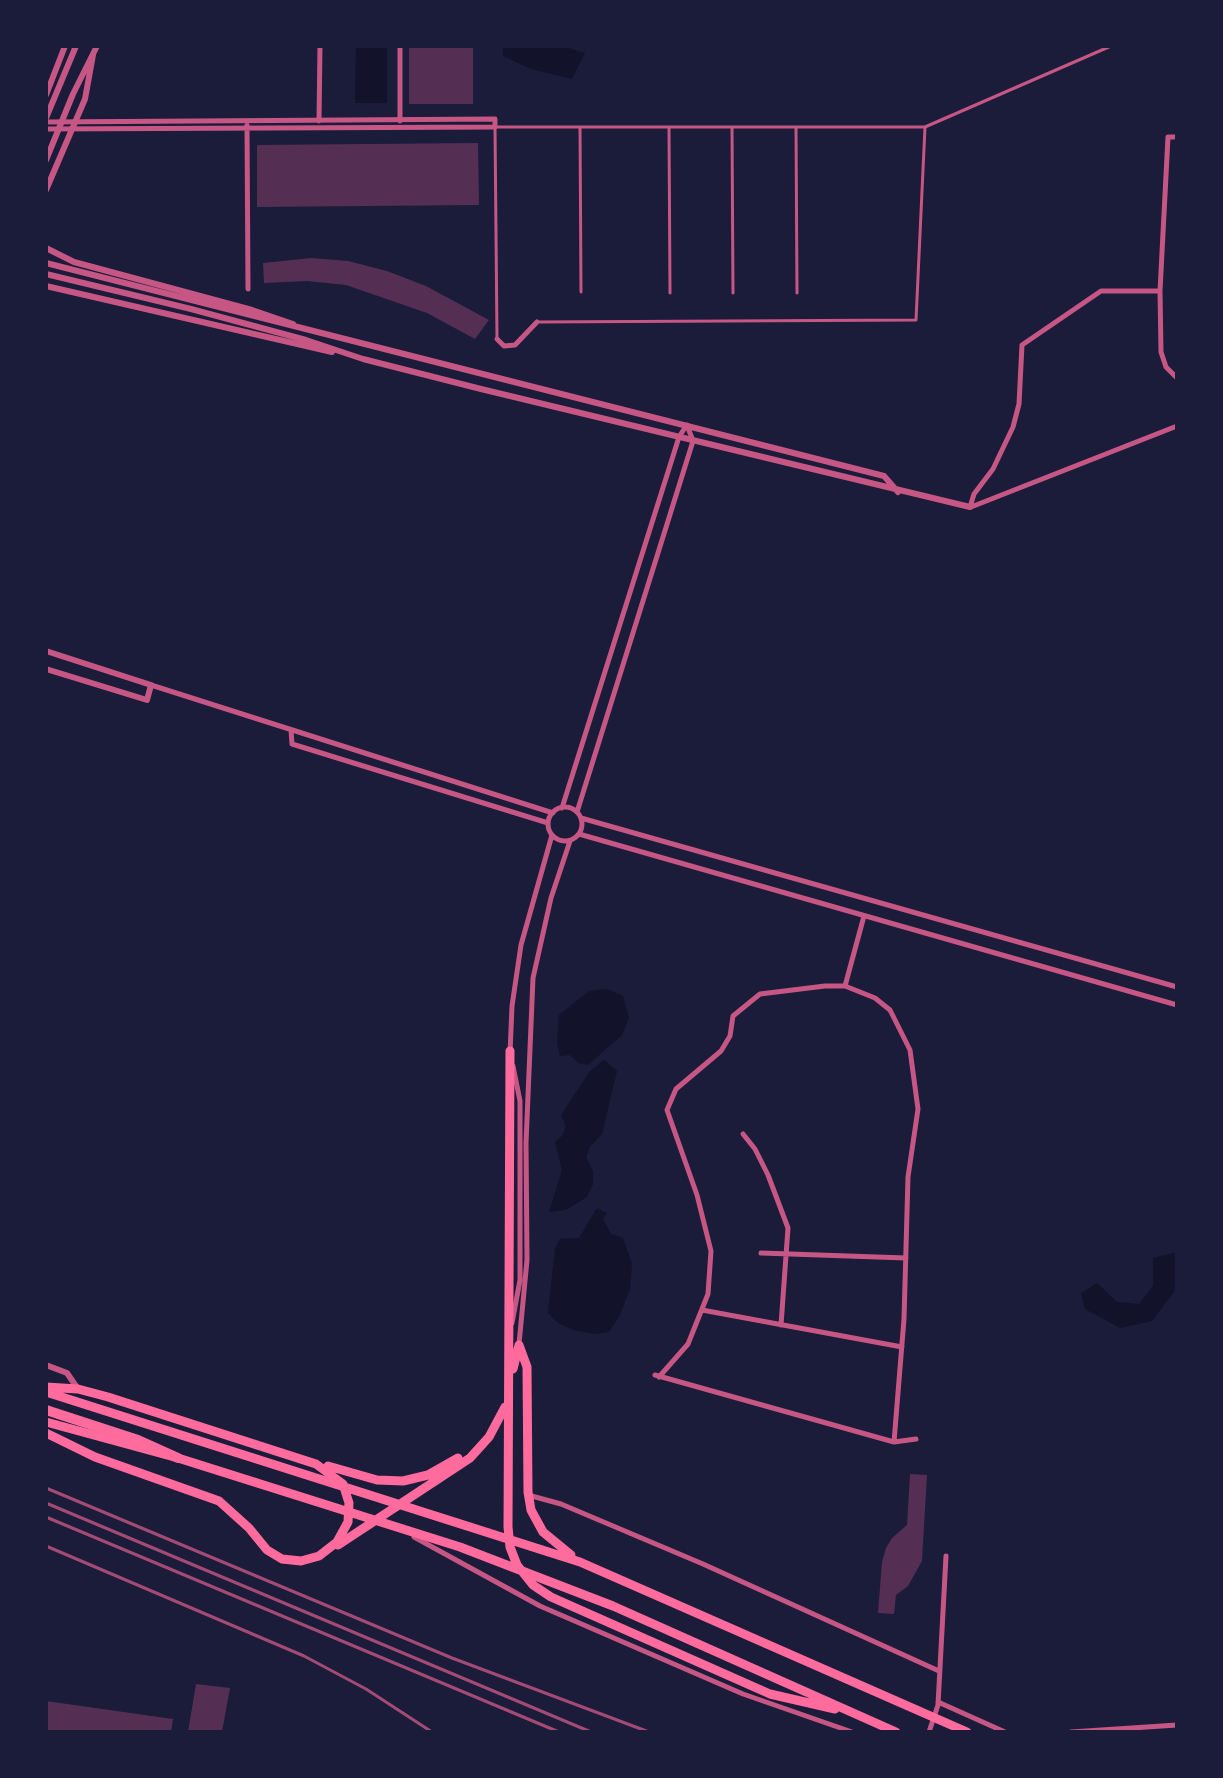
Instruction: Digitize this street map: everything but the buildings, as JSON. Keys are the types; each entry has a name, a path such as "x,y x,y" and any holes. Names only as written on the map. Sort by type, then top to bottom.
{"highway":[{"path":"510,1051 508,1527 513,1556 533,1585 551,1597 770,1694 850,1711"},
{"path":"46,1433 95,1457 219,1501 249,1528 267,1550 282,1559 309,1560 359,1534 470,1458 497,1425 505,1407 514,1346"},
{"path":"514,1346 527,1367 528,1495 534,1521 580,1562"},
{"path":"46,1390 78,1389 316,1464 377,1480 415,1479 449,1464 483,1440"},
{"path":"46,1390 580,1562 967,1732"},
{"path":"46,1410 138,1440 178,1458"},
{"path":"46,1422 178,1458 460,1547 613,1606 896,1732"},
{"path":"316,1464 343,1484 349,1503 347,1527 329,1550"}],"street":[{"path":"46,95 65,46"},
{"path":"76,46 46,120 319,127 495,127 495,119 319,120 247,124"},
{"path":"46,160 97,46"},
{"path":"319,127 320,46"},
{"path":"400,46 400,127"},
{"path":"46,197 85,99 93,55"},
{"path":"46,129 166,124"},
{"path":"247,124 248,289"},
{"path":"1177,137 1168,137 1160,291 1161,352 1166,367 1177,378"},
{"path":"46,190 54,174"},
{"path":"46,248 74,262 252,310 314,333"},
{"path":"46,263 363,359"},
{"path":"46,274 314,333 687,425 884,476 898,492"},
{"path":"46,286 363,359 898,492 970,507 1177,426"},
{"path":"970,507 974,494 993,469 1013,427 1019,404 1022,345 1101,291 1160,291"},
{"path":"497,339 504,346 515,345 537,322"},
{"path":"514,1346 520,1280 520,1101 510,1051 512,1006 521,945 552,835 548,823 553,813 562,808 679,437 687,425"},
{"path":"579,834 579,815 693,441 687,425"},
{"path":"46,651 553,813"},
{"path":"46,669 147,700 151,685"},
{"path":"291,730 292,744 548,823"},
{"path":"562,808 1177,987"},
{"path":"514,1346 527,1260 526,1143 533,978 551,898 570,841 579,834"},
{"path":"579,834 1177,1005"},
{"path":"552,835 570,841"},
{"path":"845,986 864,916"},
{"path":"894,1442 902,1347 908,1177 918,1109 910,1050 890,1010 875,998 845,986 760,994 733,1016 730,1036 721,1051 676,1089 667,1110 697,1195 711,1251 708,1294 688,1344 657,1376 894,1442 916,1439"},
{"path":"743,1134 755,1149 788,1228 781,1325"},
{"path":"761,1253 906,1258"},
{"path":"702,1310 902,1347"},
{"path":"46,1365 67,1373 78,1389"},
{"path":"528,1495 553,1501 703,1564 939,1671"},
{"path":"396,1526 540,1606 743,1694 852,1732"},
{"path":"929,1732 938,1702 946,1556"},
{"path":"938,1702 1005,1732"},
{"path":"1071,1732 1177,1725"}],"lane":[{"path":"497,339 495,127 925,127 1111,46"},
{"path":"580,127 581,292"},
{"path":"669,127 670,293"},
{"path":"732,127 733,293"},
{"path":"796,127 797,293"},
{"path":"537,322 916,320 925,127"}],"shaded area":[{"path":"356,46 387,46 387,103 355,103"},
{"path":"503,46 562,46 585,53 572,79 531,69 503,56"},
{"path":"607,989 623,996 629,1018 622,1035 588,1065 578,1063 570,1055 560,1056 557,1043 559,1015 589,991"},
{"path":"604,1060 617,1071 602,1134 590,1147 586,1157 593,1171 593,1184 587,1197 566,1210 549,1212 562,1170 555,1142 566,1126 561,1115 590,1071"},
{"path":"597,1208 607,1213 603,1219 611,1234 623,1238 632,1263 630,1289 619,1317 609,1332 594,1334 573,1330 558,1323 548,1313 555,1248 560,1239 579,1238"},
{"path":"1177,1252 1177,1288 1152,1321 1120,1328 1085,1309 1081,1293 1097,1283 1117,1302 1139,1304 1153,1286 1153,1258"}],"railway":[{"path":"46,1488 452,1658 649,1732"},
{"path":"46,1503 591,1732"},
{"path":"46,1517 559,1732"},
{"path":"46,1546 304,1656 366,1689 432,1732"}]}
